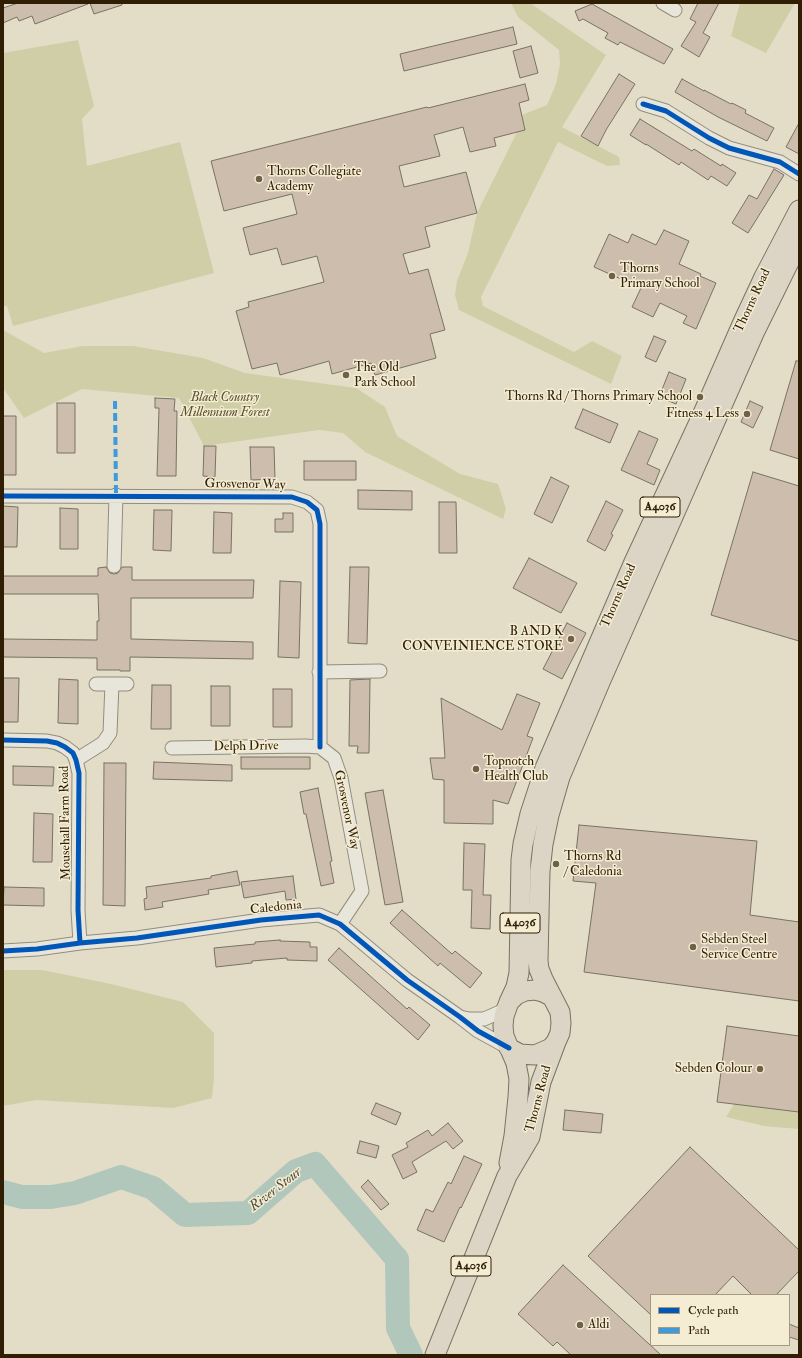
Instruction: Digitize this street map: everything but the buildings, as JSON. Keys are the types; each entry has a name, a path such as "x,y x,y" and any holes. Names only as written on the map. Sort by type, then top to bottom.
{"highway":[{"name":"Thorns Road","path":"508,1004 516,987 519,973 521,860 523,844 530,814 545,768 634,562 701,418 743,322 764,277 799,210"},
{"name":"Thorns Road","path":"551,996 539,969 538,960 540,871 543,844 549,815 560,776 755,331 799,242"},
{"path":"508,1004 516,995 525,991 539,991 551,996"},
{"name":"A4036","path":"551,996 560,1012 560,1033 556,1042"},
{"name":"A4036","path":"508,1004 504,1016 503,1031 506,1044 510,1049"},
{"name":"Thorns Road","path":"435,1355 507,1176 530,1137 541,1082 556,1042"},
{"path":"510,1049 520,1054 535,1055 551,1048 556,1042"},
{"name":"Thorns Road","path":"507,1176 514,1136 519,1079 516,1063 510,1049"}],"street":[{"path":"663,3 675,10"},
{"path":"644,104 666,111 709,138 729,148 780,162 799,174"},
{"path":"114,566 116,495"},
{"name":"Grosvenor Way","path":"3,496 116,495 292,497 307,502 317,510 320,524 320,747 334,758 341,778 362,891 340,924"},
{"path":"319,672 380,671"},
{"path":"96,684 127,684"},
{"path":"76,760 103,743 110,733 112,684"},
{"name":"Mousehall Farm Road","path":"3,740 47,741 57,743 73,753 76,760 79,773 80,803 78,910 80,943"},
{"name":"Delph Drive","path":"172,748 320,747"},
{"name":"Caledonia","path":"3,951 37,949 80,943 137,938 261,920 300,916 319,916 340,924 407,980 478,1031 510,1049"},
{"name":"Caledonia","path":"460,1017 469,1019 484,1019 500,1012 508,1004"}],"green space":[{"path":"511,3 530,3 606,55 562,127 619,157 620,165 607,166 558,142 481,297 483,306 574,352 592,341 622,356 611,384 459,310 455,295 457,281 468,253 477,213 517,132 525,130 522,115 547,105 556,84 560,64 559,50 518,17"},
{"path":"740,3 795,3 766,53 731,36"},
{"path":"78,40 94,106 82,119 87,166 180,142 214,273 13,326 7,306 3,306 3,53"},
{"name":"Black Country Millennium Forest","path":"3,330 44,353 83,346 133,346 203,358 245,373 356,388 385,407 397,436 460,474 498,484 506,509 503,519 365,452 343,433 319,430 204,446 179,398 82,389 24,418 3,388"},
{"path":"3,970 42,970 111,984 183,1002 214,1033 214,1077 212,1098 173,1108 36,1100 3,1106"},
{"path":"734,1104 799,1112 799,1129 764,1126 726,1117"}],"waterway":[{"name":"River Stour","path":"3,1192 22,1197 51,1197 75,1193 121,1177 153,1188 185,1215 248,1213 296,1171 315,1164 397,1259 398,1328 411,1355"}],"marked path":[{"path":"115,401 116,495"}],"cycle path":[{"path":"643,104 666,111 709,138 729,148 780,162 799,174"},
{"path":"3,496 292,497 307,502 317,510 320,524 320,747"},
{"path":"3,740 47,741 57,743 73,753 76,760 79,773 78,910 80,943"},
{"path":"3,951 37,949 80,943 137,938 261,920 319,915 340,924 407,980 478,1031 509,1048"}],"place":[{"name":"Thorns Collegiate Academy","path":"259,179"},
{"name":"Thorns Primary School","path":"612,276"},
{"name":"The Old Park School","path":"346,375"},
{"name":"Thorns Rd / Thorns Primary School","path":"700,397"},
{"name":"Fitness 4 Less","path":"747,414"},
{"name":"B AND K CONVEINIENCE STORE","path":"571,639"},
{"name":"Topnotch Health Club","path":"476,769"},
{"name":"Thorns Rd / Caledonia","path":"556,864"},
{"name":"Sebden Steel Service Centre","path":"693,947"},
{"name":"Sebden Colour","path":"760,1069"},
{"name":"Aldi","path":"580,1325"}]}
